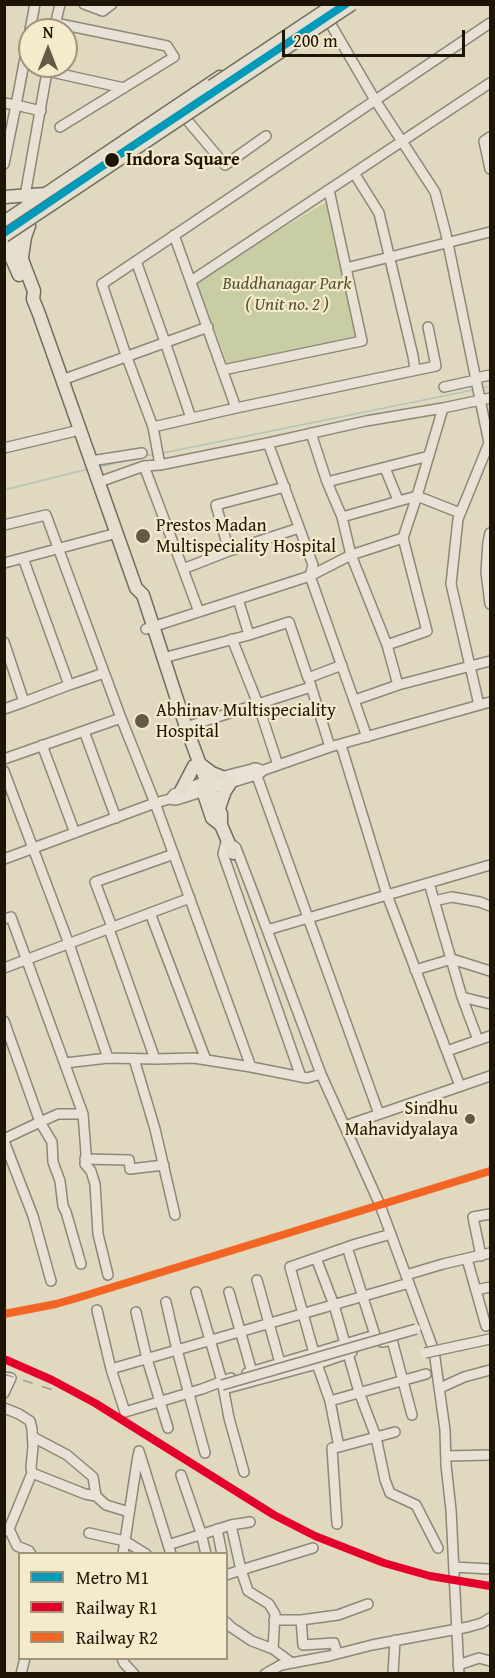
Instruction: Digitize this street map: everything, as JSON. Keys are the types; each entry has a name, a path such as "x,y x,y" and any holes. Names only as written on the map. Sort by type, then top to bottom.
{"main road":[{"path":"5,223 335,4"},
{"path":"6,239 352,4"},
{"path":"6,239 361,4"},
{"path":"5,223 325,7"},
{"path":"4,197 47,194"},
{"path":"5,223 6,239 13,258 34,291 33,298 136,588 143,594 149,628 205,786 212,818 221,825"},
{"path":"13,258 25,237 28,226"},
{"path":"149,628 163,658 197,765 227,779 219,808"},
{"path":"181,791 197,765"},
{"path":"205,786 219,808 221,825 233,853"}],"street":[{"path":"84,4 103,11 112,4"},
{"path":"325,7 331,24 375,100 435,192 476,379 486,399 489,443 458,519 451,584 479,705"},
{"path":"159,459 153,427 102,284 490,23"},
{"path":"60,127 174,57 167,46 78,31"},
{"path":"78,76 124,88"},
{"path":"4,164 7,137 21,78"},
{"path":"25,196 46,78"},
{"path":"191,280 490,83"},
{"path":"4,103 41,111"},
{"path":"187,120 225,165 266,136"},
{"path":"490,137 484,141 490,169"},
{"path":"354,173 380,213 415,370"},
{"path":"223,370 362,341 329,190"},
{"path":"346,268 490,232"},
{"path":"174,234 236,408"},
{"path":"136,261 191,418"},
{"path":"62,380 207,327"},
{"path":"153,427 436,366 428,327"},
{"path":"444,387 490,375"},
{"path":"94,469 144,466 159,459 268,442 486,399"},
{"path":"387,645 427,631 403,538 443,408"},
{"path":"4,448 80,430"},
{"path":"311,433 327,482 342,517 351,555 387,645 398,685"},
{"path":"268,442 313,565 310,576 367,737"},
{"path":"94,469 142,453"},
{"path":"327,482 429,456"},
{"path":"144,466 199,612"},
{"path":"385,468 398,500"},
{"path":"229,551 216,505 285,487"},
{"path":"342,517 417,496 460,513"},
{"path":"4,525 46,515 121,718 156,803 251,1067"},
{"path":"183,569 299,528"},
{"path":"4,563 117,533"},
{"path":"490,533 486,572 490,604"},
{"path":"149,628 310,576 351,555 403,538"},
{"path":"23,558 69,685"},
{"path":"238,599 249,635"},
{"path":"163,658 288,622 330,747"},
{"path":"232,639 258,704 278,765"},
{"path":"4,642 24,702"},
{"path":"355,700 398,685 490,661"},
{"path":"186,727 258,704 310,682 342,665"},
{"path":"4,709 104,673"},
{"path":"170,799 181,791 258,771 330,747 490,702"},
{"path":"4,759 121,718"},
{"path":"84,731 116,818"},
{"path":"341,745 387,895 460,1086"},
{"path":"42,746 75,833"},
{"path":"4,771 69,944 108,1058"},
{"path":"258,771 307,918 379,1114"},
{"path":"4,859 156,803 170,799 176,800 205,786"},
{"path":"4,803 15,799"},
{"path":"227,838 237,848 321,1074 378,1201 407,1279 440,1388 451,1510 458,1669 479,1658 490,1661"},
{"path":"227,838 223,854 302,1077"},
{"path":"155,1059 95,882 174,854"},
{"path":"267,930 490,865"},
{"path":"429,883 462,997 478,1040"},
{"path":"434,901 452,897 490,906"},
{"path":"4,968 190,898"},
{"path":"150,913 206,1060"},
{"path":"4,919 11,917 83,1113 85,1164 91,1170 95,1184 98,1234 108,1275"},
{"path":"416,970 452,959 490,971"},
{"path":"462,997 490,1004"},
{"path":"4,1021 40,1122 52,1142 53,1162 60,1181 63,1206 81,1264"},
{"path":"447,1051 490,1036"},
{"path":"65,1063 108,1058 194,1058 307,1078 321,1074"},
{"path":"134,1059 155,1129 175,1215"},
{"path":"345,1126 490,1076"},
{"path":"51,1281 33,1216 4,1140 58,1114 83,1113"},
{"path":"85,1159 129,1160 130,1169 164,1166"},
{"path":"111,1369 334,1305 486,1254 472,1217 490,1214"},
{"path":"314,1353 290,1267 390,1234"},
{"path":"97,1310 111,1369 125,1412 202,1389 318,1364 375,1335 347,1247"},
{"path":"316,1258 334,1305 358,1392 376,1437 390,1493 416,1505 438,1548"},
{"path":"467,1259 486,1326"},
{"path":"257,1280 280,1363"},
{"path":"476,1290 490,1287"},
{"path":"195,1292 244,1472"},
{"path":"229,1292 252,1372"},
{"path":"166,1302 205,1453"},
{"path":"136,1312 147,1359 168,1428"},
{"path":"222,1385 416,1329"},
{"path":"222,1385 252,1372 314,1353 392,1340 412,1415"},
{"path":"430,1354 490,1340"},
{"path":"318,1364 330,1401 339,1447"},
{"path":"440,1388 464,1377 490,1370"},
{"path":"330,1401 426,1374"},
{"path":"4,1377 11,1378 4,1393"},
{"path":"4,1408 30,1421 33,1437 32,1473 4,1539"},
{"path":"337,1524 332,1448 395,1432"},
{"path":"33,1437 67,1455 93,1477 96,1496"},
{"path":"123,1552 139,1451 169,1549 201,1533 250,1522"},
{"path":"446,1456 490,1455"},
{"path":"32,1473 85,1494 96,1496 106,1505 129,1512"},
{"path":"182,1475 206,1552"},
{"path":"231,1525 241,1570 249,1591 268,1604 274,1614 273,1649"},
{"path":"217,1529 222,1552"},
{"path":"7,1530 17,1546 30,1552"},
{"path":"89,1533 125,1541 143,1552"},
{"path":"228,1574 314,1548"},
{"path":"454,1567 490,1569"},
{"path":"274,1620 338,1616 368,1604"},
{"path":"265,1674 281,1665 457,1629 482,1623 490,1618"},
{"path":"301,1620 303,1644 334,1643 337,1653"},
{"path":"228,1625 252,1641 273,1649 292,1663"},
{"path":"393,1674 395,1640"},
{"path":"122,1660 134,1674"}],"green space":[{"name":"Buddhanagar Park ( Unit no. 2 )","path":"328,201 358,341 228,365 196,280"}],"waterway":[{"path":"481,388 490,386"},
{"path":"163,453 473,390"},
{"path":"145,456 155,454"},
{"path":"99,467 129,460"},
{"path":"4,490 88,469"}],"railway":[{"path":"4,1359 52,1380 95,1403 274,1515 315,1536 384,1563 430,1576 490,1586"},
{"path":"4,1374 56,1391"}],"metro line":[{"name":"M1","path":"4,233 346,4"}],"rail line":[{"name":"R2","path":"4,1314 56,1304 87,1295 490,1171"},
{"name":"R1","path":"4,1359 52,1380 95,1403 274,1515 315,1536 384,1563 430,1576 490,1586"}],"place":[{"name":"Indora Square","path":"112,160"},
{"name":"Prestos Madan Multispeciality Hospital","path":"143,536"},
{"name":"Abhinav Multispeciality Hospital","path":"142,721"},
{"name":"Sindhu Mahavidyalaya","path":"470,1119"}]}
